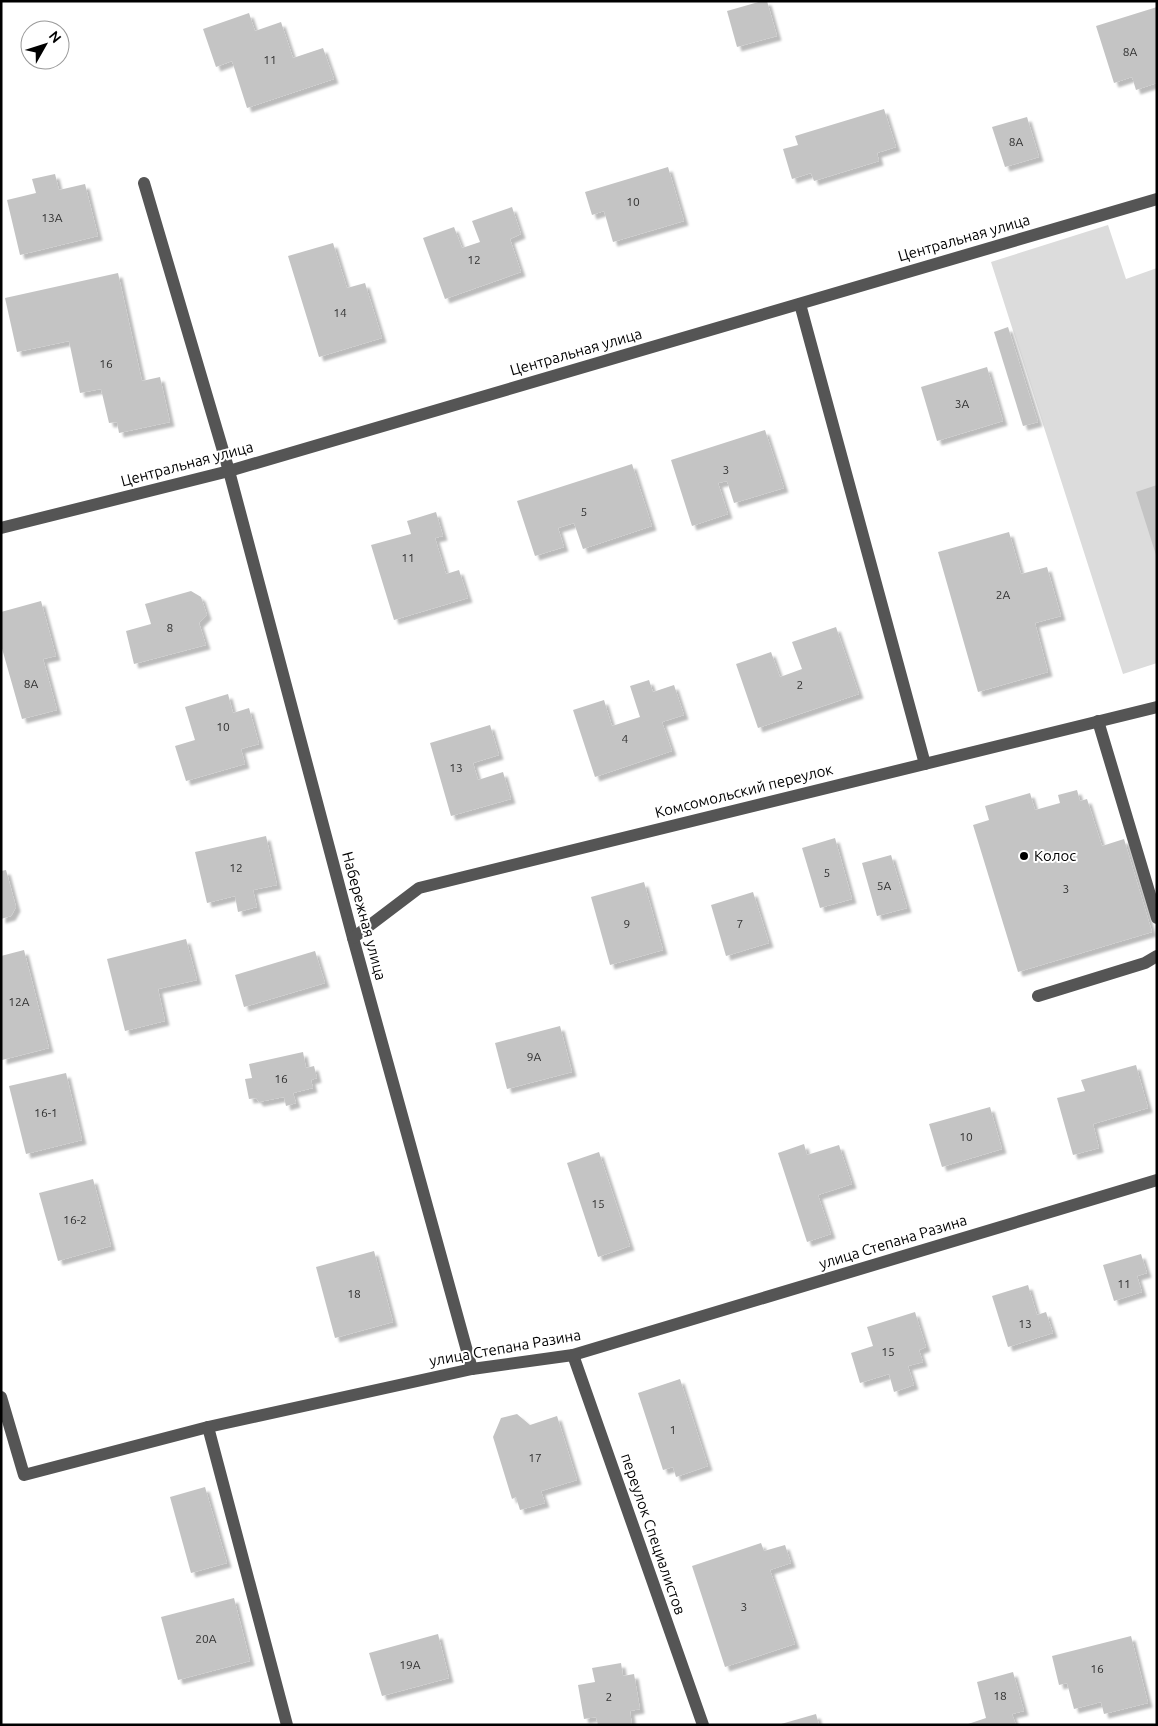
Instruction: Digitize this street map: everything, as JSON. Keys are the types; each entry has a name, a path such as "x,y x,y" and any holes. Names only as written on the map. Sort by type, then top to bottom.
{"street":[{"name":"Набережная улица","path":"144,183 229,471 353,938 472,1369"},
{"name":"Центральная улица","path":"1,528 229,471 1157,199"},
{"path":"800,304 925,764"},
{"name":"Комсомольский переулок","path":"353,938 419,888 1157,707"},
{"path":"1098,721 1157,918"},
{"path":"1038,996 1144,963 1157,956"},
{"name":"улица Степана Разина","path":"1,1396 24,1474 208,1427 472,1369 573,1354 1157,1180"},
{"name":"переулок Специалистов","path":"573,1354 703,1725"},
{"path":"208,1427 287,1725"}],"shaded area":[{"path":"1108,225 1126,279 1157,268 1157,663 1123,674 991,262"}],"building":[{"path":"767,1 777,36 737,47 727,11"},
{"path":"1157,7 1157,83 1136,90 1132,77 1114,83 1096,26"},
{"path":"249,13 255,31 281,22 293,58 323,48 334,79 247,108 232,61 216,67 203,29"},
{"path":"884,109 896,147 877,153 879,161 814,181 811,173 792,179 783,149 798,145 795,136"},
{"path":"1027,117 1039,157 1005,167 992,127"},
{"path":"668,167 684,221 613,242 604,211 592,215 585,192"},
{"path":"55,174 59,190 85,184 98,236 20,255 7,200 36,193 32,179"},
{"path":"512,207 521,234 510,239 521,272 445,299 423,238 454,227 462,248 480,242 472,221"},
{"path":"333,243 347,288 365,283 382,338 319,357 288,256"},
{"path":"118,273 142,381 160,377 170,422 119,433 117,422 109,423 101,389 80,393 69,341 17,352 5,298"},
{"path":"1008,327 1038,422 1023,426 994,332"},
{"path":"987,367 1003,421 937,441 921,387"},
{"path":"765,430 784,488 734,503 727,481 718,483 728,514 692,526 671,460"},
{"path":"632,464 652,526 583,549 574,523 558,528 564,547 535,556 517,501"},
{"path":"1157,485 1157,555 1156,555 1136,492"},
{"path":"436,512 443,536 435,538 446,574 459,570 468,598 394,620 371,545 411,534 407,521"},
{"path":"1009,532 1021,574 1047,567 1061,616 1035,623 1048,672 978,692 938,552"},
{"path":"191,591 201,597 207,615 199,623 206,645 134,664 126,631 151,624 145,604"},
{"path":"41,601 56,656 43,659 57,710 22,719 1,645 1,612"},
{"path":"836,627 859,694 758,728 736,664 771,652 780,677 802,669 792,642"},
{"path":"649,680 653,692 674,685 684,715 662,722 672,751 595,777 573,710 604,700 612,726 640,717 630,686"},
{"path":"228,694 233,713 249,708 259,744 241,749 245,764 186,781 175,746 195,740 185,707"},
{"path":"490,725 499,755 473,763 478,780 503,772 511,799 451,816 430,743"},
{"path":"1077,790 1080,801 1087,799 1102,846 1124,839 1152,932 1018,972 973,825 989,820 985,806 1030,793 1035,810 1060,803 1058,795"},
{"path":"266,836 277,885 253,890 257,907 238,912 235,896 207,903 195,852"},
{"path":"835,838 852,899 820,908 802,848"},
{"path":"891,855 907,908 877,916 862,863"},
{"path":"6,870 16,907 11,916 1,919 1,871"},
{"path":"644,882 663,950 610,965 591,897"},
{"path":"753,892 769,943 726,956 711,905"},
{"path":"186,939 197,980 158,989 165,1021 125,1031 107,959"},
{"path":"24,950 49,1048 2,1060 1,956"},
{"path":"315,951 325,983 244,1007 235,975"},
{"path":"560,1026 572,1072 507,1089 495,1043"},
{"path":"303,1052 306,1068 314,1066 317,1078 311,1080 313,1088 293,1093 296,1103 286,1106 284,1097 259,1102 256,1098 249,1099 245,1079 252,1078 249,1064"},
{"path":"1136,1065 1148,1108 1093,1124 1099,1148 1073,1155 1057,1098 1085,1091 1081,1080"},
{"path":"66,1073 82,1140 26,1154 9,1086"},
{"path":"990,1107 1002,1149 942,1167 929,1124"},
{"path":"804,1144 807,1155 839,1145 852,1184 818,1195 831,1234 807,1242 778,1153"},
{"path":"599,1152 630,1246 598,1257 567,1163"},
{"path":"93,1179 111,1246 58,1261 39,1193"},
{"path":"374,1251 393,1322 335,1338 316,1267"},
{"path":"1141,1254 1147,1273 1137,1276 1142,1292 1114,1301 1103,1265"},
{"path":"1028,1285 1037,1315 1046,1312 1053,1333 1008,1347 992,1296"},
{"path":"915,1312 926,1347 919,1350 923,1362 908,1366 914,1385 894,1392 889,1374 860,1383 851,1353 873,1346 867,1327"},
{"path":"680,1379 708,1466 676,1477 673,1467 663,1470 638,1393"},
{"path":"517,1414 530,1425 557,1416 577,1480 541,1491 545,1503 520,1510 516,1497 512,1499 493,1437 501,1418"},
{"path":"205,1487 227,1563 191,1573 170,1497"},
{"path":"761,1543 764,1551 785,1545 791,1563 770,1570 795,1644 725,1667 692,1566"},
{"path":"234,1598 250,1661 178,1680 161,1617"},
{"path":"438,1634 449,1678 382,1696 369,1653"},
{"path":"1131,1636 1148,1703 1104,1714 1101,1702 1074,1709 1067,1683 1059,1685 1052,1656"},
{"path":"621,1663 623,1676 634,1674 640,1709 630,1711 632,1725 598,1725 596,1717 584,1719 578,1685 595,1682 592,1668"},
{"path":"1013,1672 1024,1711 1012,1714 1016,1725 965,1725 986,1718 977,1682"},
{"path":"816,1714 819,1725 781,1725 781,1724"}],"place":[{"name":"Колос","path":"1024,856"}]}
